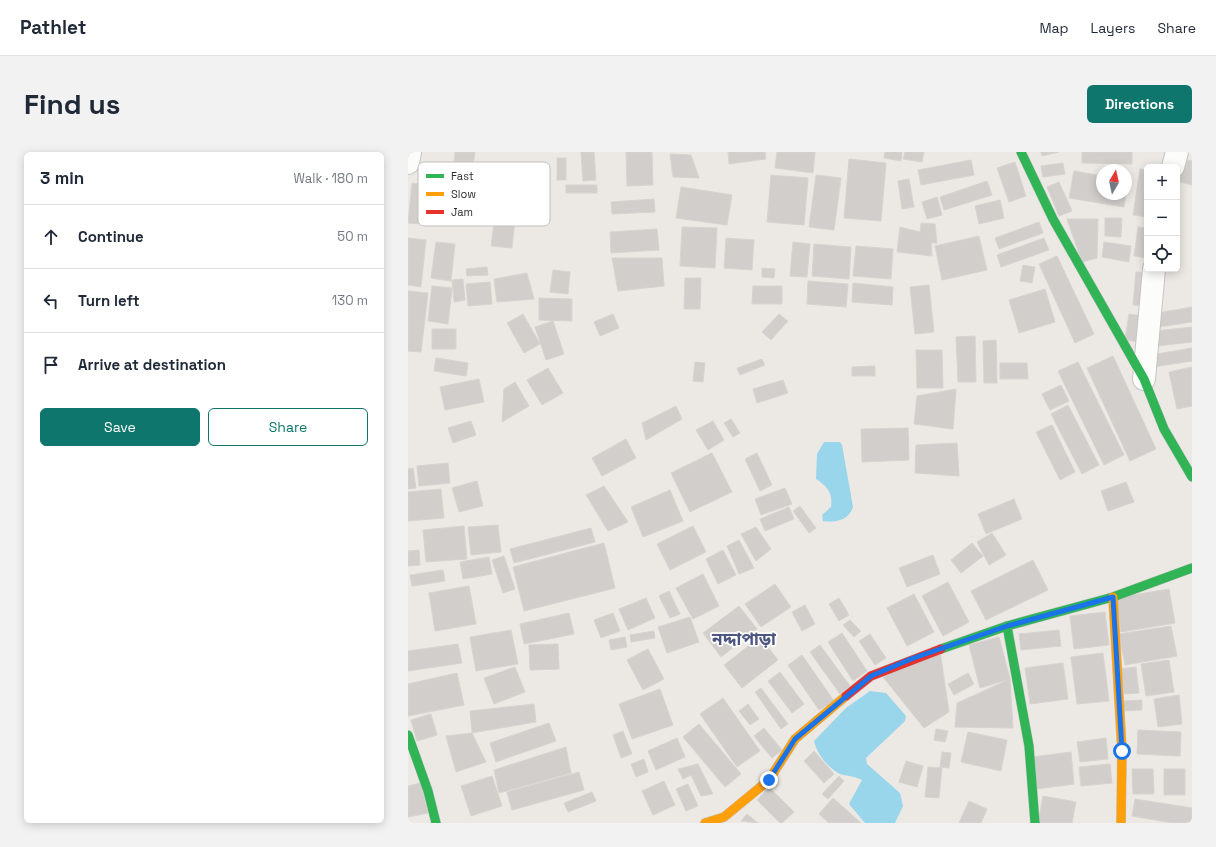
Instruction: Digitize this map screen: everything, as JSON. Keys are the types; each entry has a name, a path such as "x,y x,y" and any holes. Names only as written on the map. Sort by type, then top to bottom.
{"street":[{"path":"408,163 410,152"},
{"path":"1021,152 1053,219 1144,379 1164,429 1192,477"},
{"path":"1174,164 1177,152"},
{"path":"1144,379 1154,272"},
{"path":"705,823 724,817 769,780 795,739 871,676 911,659 1007,626 1113,597 1192,568"},
{"path":"1113,597 1122,751 1121,823"},
{"path":"1007,626 1029,746 1036,823"},
{"path":"408,735 428,791 436,823"}],"water":[{"path":"824,442 840,442 842,445 853,507 845,518 837,521 823,521 822,515 831,507 831,498 828,490 816,479 817,454"},
{"path":"870,691 886,693 906,716 905,721 866,758 867,764 900,793 903,806 895,823 865,823 849,804 862,780 840,774 834,770 820,755 814,741 846,708"}],"building":[{"path":"455,152 475,152 473,162 454,162"},
{"path":"581,152 594,152 596,180 583,181"},
{"path":"626,152 652,152 653,185 627,186"},
{"path":"728,152 765,152 766,159 729,164"},
{"path":"777,152 815,152 813,173 775,168"},
{"path":"885,152 902,152 901,161 884,158"},
{"path":"905,152 924,152 922,162 903,159"},
{"path":"1041,152 1059,152 1042,156"},
{"path":"1082,152 1132,152 1132,164 1082,163"},
{"path":"670,154 691,155 699,178 673,177"},
{"path":"557,158 566,158 566,180 557,180"},
{"path":"849,159 886,163 881,221 844,218"},
{"path":"1183,159 1192,161 1192,185 1180,182 1180,170"},
{"path":"971,160 974,175 921,185 918,170"},
{"path":"1015,162 1026,196 1009,202 997,168"},
{"path":"1063,163 1065,174 1043,177 1041,166"},
{"path":"1140,169 1144,170 1144,217 1133,215"},
{"path":"1074,171 1096,175 1096,200 1125,200 1124,207 1069,198"},
{"path":"771,175 808,178 804,225 767,222"},
{"path":"816,175 841,178 834,230 809,227"},
{"path":"909,179 914,207 902,209 898,181"},
{"path":"987,181 992,195 944,210 940,197"},
{"path":"1059,182 1072,211 1059,216 1047,187"},
{"path":"412,183 418,184 418,224 408,223"},
{"path":"566,185 597,185 597,193 566,193"},
{"path":"681,187 732,195 727,225 676,218"},
{"path":"937,197 942,215 927,219 922,202"},
{"path":"654,199 655,212 612,214 611,202"},
{"path":"1000,200 1004,218 979,224 975,206"},
{"path":"1105,218 1122,218 1121,237 1105,236"},
{"path":"1067,219 1098,219 1097,258 1082,262"},
{"path":"1039,222 1043,233 999,249 995,238"},
{"path":"921,223 935,224 937,243 931,243 932,256 897,252 900,227 920,232"},
{"path":"494,226 514,226 512,248 491,246"},
{"path":"682,227 717,228 715,268 680,266"},
{"path":"1138,227 1144,228 1144,258 1134,256"},
{"path":"657,229 659,250 611,253 610,232"},
{"path":"979,236 987,270 942,280 935,246"},
{"path":"408,238 426,240 421,287 408,285"},
{"path":"726,238 754,240 752,270 724,268"},
{"path":"1044,238 1049,250 1001,267 997,255"},
{"path":"436,242 455,244 451,281 431,278"},
{"path":"793,242 810,244 807,277 790,276"},
{"path":"1104,242 1131,246 1129,262 1102,257"},
{"path":"814,244 851,247 849,279 812,276"},
{"path":"856,246 893,249 891,279 853,276"},
{"path":"1057,256 1094,334 1075,343 1039,264"},
{"path":"612,258 662,258 664,286 618,291"},
{"path":"1023,265 1035,267 1032,283 1020,281"},
{"path":"487,267 488,275 467,276 466,269"},
{"path":"762,268 775,269 774,278 762,277"},
{"path":"553,270 570,272 568,294 550,292"},
{"path":"1136,272 1146,273 1143,306 1133,305"},
{"path":"527,273 534,299 497,302 494,279"},
{"path":"685,278 701,278 700,309 684,309"},
{"path":"463,279 465,300 454,302 452,280"},
{"path":"808,281 848,284 846,307 807,304"},
{"path":"490,282 492,304 468,306 466,284"},
{"path":"853,283 893,287 892,305 852,302"},
{"path":"929,285 934,332 915,334 910,287"},
{"path":"432,286 452,288 448,324 428,321"},
{"path":"753,286 782,286 782,304 752,304"},
{"path":"1045,289 1055,322 1019,333 1009,300"},
{"path":"408,291 428,293 421,352 408,351"},
{"path":"539,298 572,299 572,321 539,320"},
{"path":"1192,307 1192,322 1159,327 1157,313"},
{"path":"523,314 540,344 524,353 507,323"},
{"path":"613,314 619,328 600,336 594,322"},
{"path":"779,314 788,321 771,340 762,332"},
{"path":"1129,314 1143,316 1139,342 1125,340"},
{"path":"553,321 564,354 546,360 535,327"},
{"path":"1192,327 1192,342 1157,346 1155,331"},
{"path":"432,329 456,329 456,349 432,349"},
{"path":"975,336 976,382 958,382 956,337"},
{"path":"996,340 997,383 984,383 983,341"},
{"path":"1192,348 1192,361 1153,367 1151,355"},
{"path":"916,350 942,350 943,388 917,388"},
{"path":"1113,356 1156,449 1130,461 1087,368"},
{"path":"436,358 468,363 466,376 434,371"},
{"path":"762,359 765,365 740,375 737,368"},
{"path":"695,362 705,363 703,382 693,381"},
{"path":"1078,362 1124,455 1104,465 1058,371"},
{"path":"1000,363 1027,363 1028,379 1000,379"},
{"path":"875,366 875,376 852,376 852,367"},
{"path":"1192,367 1192,406 1177,409 1169,372"},
{"path":"548,368 563,393 542,405 527,380"},
{"path":"479,379 484,402 445,410 440,387"},
{"path":"783,380 788,393 757,403 753,389"},
{"path":"515,382 529,406 502,422 504,389"},
{"path":"1061,385 1069,401 1050,410 1042,394"},
{"path":"956,389 953,429 914,424 917,396"},
{"path":"1068,405 1099,465 1082,474 1051,414"},
{"path":"676,406 682,419 646,440 642,423"},
{"path":"731,419 740,433 733,437 724,423"},
{"path":"471,421 476,435 453,443 448,428"},
{"path":"713,421 724,440 708,450 696,430"},
{"path":"1052,425 1075,472 1060,480 1036,432"},
{"path":"908,428 909,460 862,462 861,429"},
{"path":"626,439 636,458 602,476 592,458"},
{"path":"957,443 959,476 915,473 916,445"},
{"path":"712,453 732,492 690,512 671,473"},
{"path":"757,453 772,485 760,491 745,459"},
{"path":"448,463 450,483 419,486 417,466"},
{"path":"413,468 416,488 408,489 408,469"},
{"path":"477,481 483,506 459,512 452,488"},
{"path":"1126,482 1134,502 1108,511 1101,491"},
{"path":"604,486 628,522 608,531 586,495"},
{"path":"785,488 792,504 761,515 755,499"},
{"path":"441,489 444,518 408,521 408,492"},
{"path":"670,490 683,521 643,537 631,507"},
{"path":"1014,499 1022,519 986,534 978,514"},
{"path":"800,506 816,528 809,533 793,511"},
{"path":"789,507 794,519 765,531 760,519"},
{"path":"498,525 501,552 471,555 468,527"},
{"path":"464,526 467,559 426,562 423,530"},
{"path":"693,526 706,552 670,570 657,544"},
{"path":"756,527 771,549 756,561 741,534"},
{"path":"591,528 595,542 514,563 510,549"},
{"path":"992,533 1006,555 989,565 977,542"},
{"path":"739,540 754,568 739,574 727,546"},
{"path":"604,543 615,588 524,611 513,567"},
{"path":"972,543 983,556 961,573 951,560"},
{"path":"419,550 420,565 408,566 408,551"},
{"path":"723,550 736,575 718,584 706,559"},
{"path":"933,555 940,574 907,587 899,568"},
{"path":"504,556 515,589 503,593 492,560"},
{"path":"489,557 492,574 463,579 460,562"},
{"path":"1033,560 1048,590 986,620 971,591"},
{"path":"443,570 445,581 412,586 410,575"},
{"path":"703,574 719,606 693,619 676,588"},
{"path":"948,582 969,622 943,636 922,596"},
{"path":"775,584 791,607 761,627 745,604"},
{"path":"469,586 476,624 435,631 429,593"},
{"path":"1169,589 1175,623 1121,632 1115,598"},
{"path":"669,591 680,614 670,618 659,596"},
{"path":"914,594 934,632 907,646 887,608"},
{"path":"646,598 655,618 628,630 619,609"},
{"path":"839,598 849,615 839,621 829,604"},
{"path":"805,605 815,624 802,631 792,612"},
{"path":"739,606 757,629 721,657 703,633"},
{"path":"1105,612 1109,645 1074,649 1070,616"},
{"path":"569,613 574,634 524,644 520,624"},
{"path":"613,613 620,631 601,638 594,620"},
{"path":"690,617 699,642 667,653 658,627"},
{"path":"850,620 861,631 854,637 843,625"},
{"path":"1171,626 1177,656 1125,665 1119,634"},
{"path":"511,630 518,664 476,671 470,637"},
{"path":"1059,630 1061,646 1021,650 1019,634"},
{"path":"654,631 655,638 631,642 630,635"},
{"path":"842,633 867,671 853,681 828,642"},
{"path":"870,634 886,658 875,665 859,641"},
{"path":"625,637 627,647 611,650 609,640"},
{"path":"760,637 778,660 742,688 724,665"},
{"path":"999,637 1010,679 980,688 969,645"},
{"path":"458,644 462,663 408,671 408,651"},
{"path":"558,644 559,669 530,670 529,645"},
{"path":"820,645 850,686 840,694 810,652"},
{"path":"648,649 664,679 643,690 627,660"},
{"path":"940,651 949,712 924,728 883,677"},
{"path":"1103,653 1109,701 1077,704 1071,657"},
{"path":"802,655 834,701 819,710 788,665"},
{"path":"1169,660 1174,692 1146,696 1141,664"},
{"path":"1063,663 1068,699 1030,704 1025,668"},
{"path":"515,667 525,692 494,704 484,678"},
{"path":"1136,667 1139,693 1124,694 1121,669"},
{"path":"780,672 804,704 792,713 768,681"},
{"path":"457,673 464,705 408,716 408,684"},
{"path":"968,673 974,684 954,695 948,684"},
{"path":"1010,679 1013,728 955,727 957,703"},
{"path":"761,688 788,724 781,729 755,692"},
{"path":"660,689 673,725 632,739 619,704"},
{"path":"1179,695 1182,724 1158,727 1154,699"},
{"path":"723,698 760,751 737,767 700,714"},
{"path":"1142,700 1142,710 1122,711 1122,701"},
{"path":"534,704 536,722 472,733 470,711"},
{"path":"748,704 759,719 750,725 739,711"},
{"path":"431,714 437,735 417,741 411,720"},
{"path":"549,723 556,741 496,762 490,743"},
{"path":"699,724 741,774 725,787 683,737"},
{"path":"764,728 782,750 772,758 754,736"},
{"path":"936,729 948,731 945,742 934,740"},
{"path":"1138,730 1181,732 1180,756 1137,754"},
{"path":"623,731 632,754 621,758 613,735"},
{"path":"968,732 1007,740 1001,771 961,762"},
{"path":"472,733 486,762 456,772 446,736"},
{"path":"677,738 685,757 656,770 648,751"},
{"path":"1106,738 1108,759 1080,762 1077,742"},
{"path":"566,747 571,773 499,793 494,770"},
{"path":"814,751 834,774 824,783 804,761"},
{"path":"942,752 951,753 949,768 940,767"},
{"path":"1071,752 1074,784 1037,789 1033,757"},
{"path":"644,759 648,772 636,777 631,764"},
{"path":"906,761 923,766 917,787 899,782"},
{"path":"698,764 713,794 701,796 691,775 683,779 678,769"},
{"path":"1110,764 1112,783 1081,786 1079,767"},
{"path":"928,767 942,768 939,798 925,797"},
{"path":"1132,769 1153,769 1154,794 1133,794"},
{"path":"1164,769 1185,769 1185,795 1164,795"},
{"path":"579,772 584,790 512,810 507,792"},
{"path":"492,776 502,806 471,816 461,786"},
{"path":"839,776 844,781 828,799 822,794"},
{"path":"664,781 675,805 653,815 642,791"},
{"path":"421,783 428,813 408,817 408,786"},
{"path":"688,784 698,806 686,811 676,789"},
{"path":"769,787 794,812 782,823 780,823 757,800"},
{"path":"592,792 596,801 568,812 564,803"},
{"path":"1043,796 1076,802 1072,823 1038,823"},
{"path":"833,798 861,823 829,823 819,814"},
{"path":"1135,799 1192,808 1192,823 1173,823 1132,816"},
{"path":"969,801 987,809 981,823 959,823"},
{"path":"747,814 758,823 741,821"}],"traffic: fast":[{"path":"1021,152 1053,219 1144,379 1164,429 1192,477"},
{"path":"941,649 1007,626 1113,597 1192,568"},
{"path":"1007,626 1029,746 1035,823"},
{"path":"408,735 428,791 436,823"}],"traffic: slow":[{"path":"1113,597 1122,751 1121,823"},
{"path":"705,823 724,817 769,780 795,739 846,696"}],"traffic: jam":[{"path":"846,696 871,676 941,649"}],"district":[{"name":"নদ্দাপাড়া","path":"744,639"}],"route":[{"path":"769,780 795,739 871,676 911,659 1007,626 1113,597 1122,751"}]}
